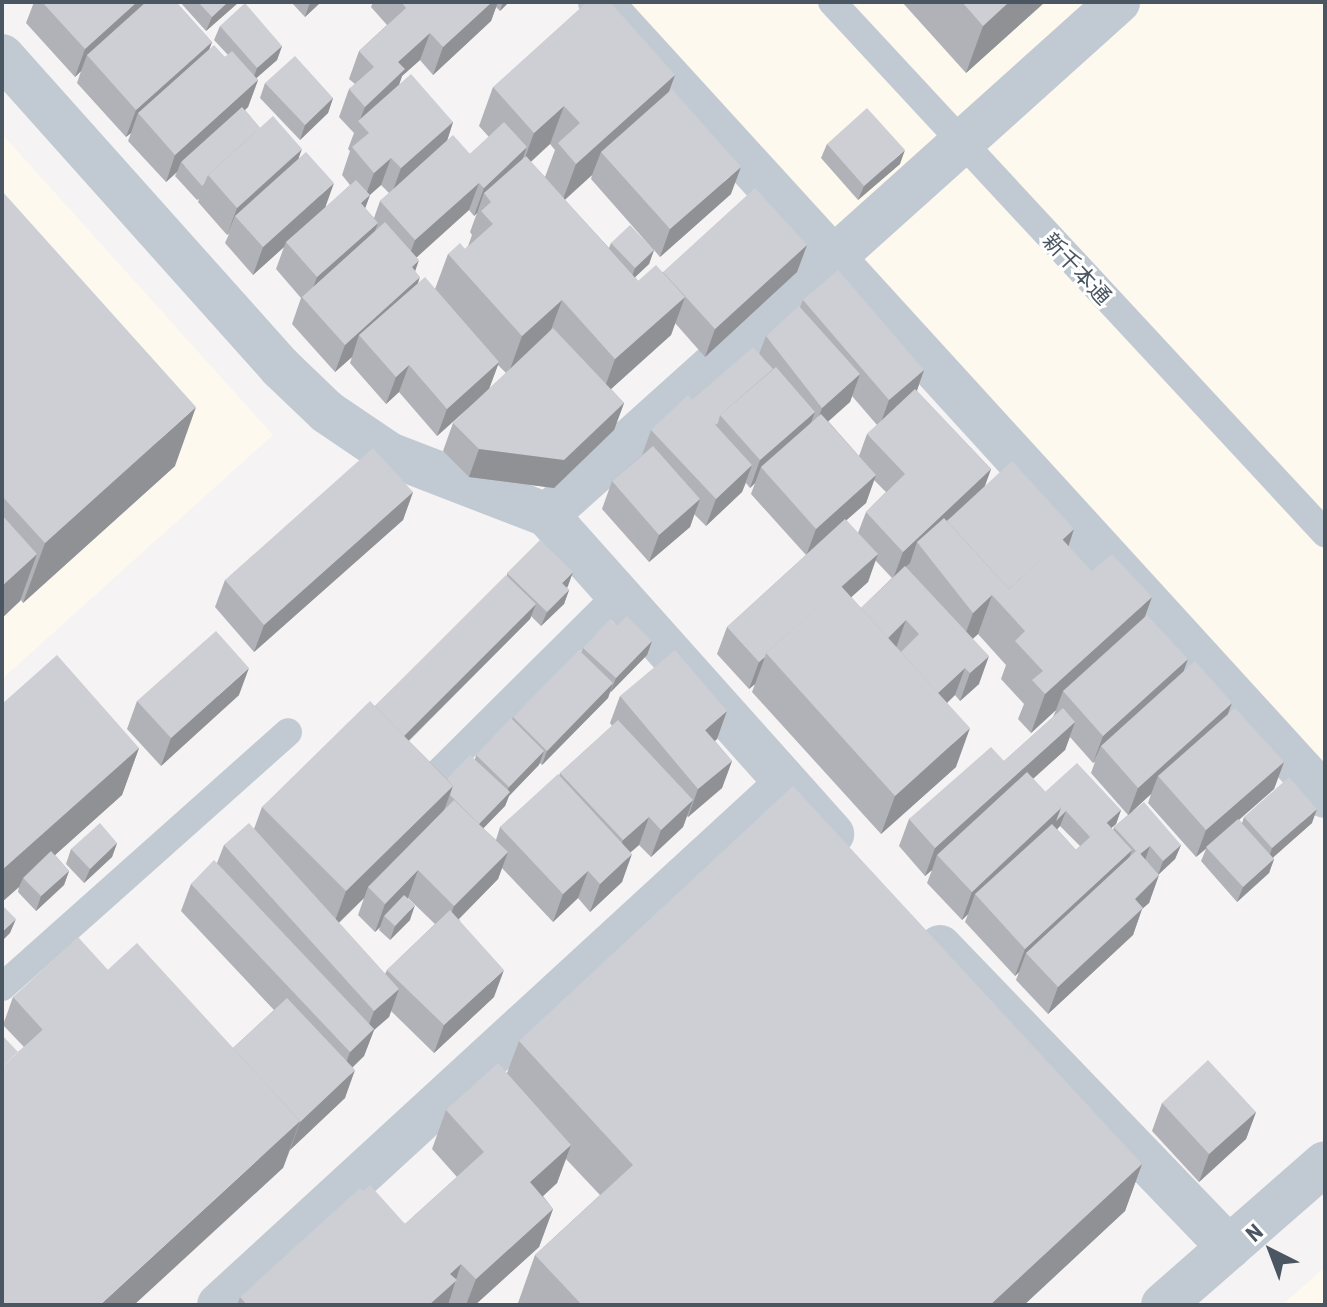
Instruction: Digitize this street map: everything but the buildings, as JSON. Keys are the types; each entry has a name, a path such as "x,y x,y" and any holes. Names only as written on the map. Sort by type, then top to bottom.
{"street":[{"path":"600,2 1325,796"},
{"path":"547,515 962,146 1118,2"},
{"path":"2,56 280,367 327,412 389,454 547,515 785,785 860,864"},
{"path":"219,1305 785,785"},
{"path":"915,920 1229,1247"},
{"path":"1163,1305 1325,1163"}],"lane":[{"name":"新千本通","path":"832,2 962,146 1325,533"},
{"path":"431,780 617,595"},
{"path":"2,987 288,732"}],"shaded area":[{"path":"615,2 1325,2 1325,805"},
{"path":"2,134 273,435 2,679"},
{"path":"1325,1267 1325,1305 1282,1305"}]}
